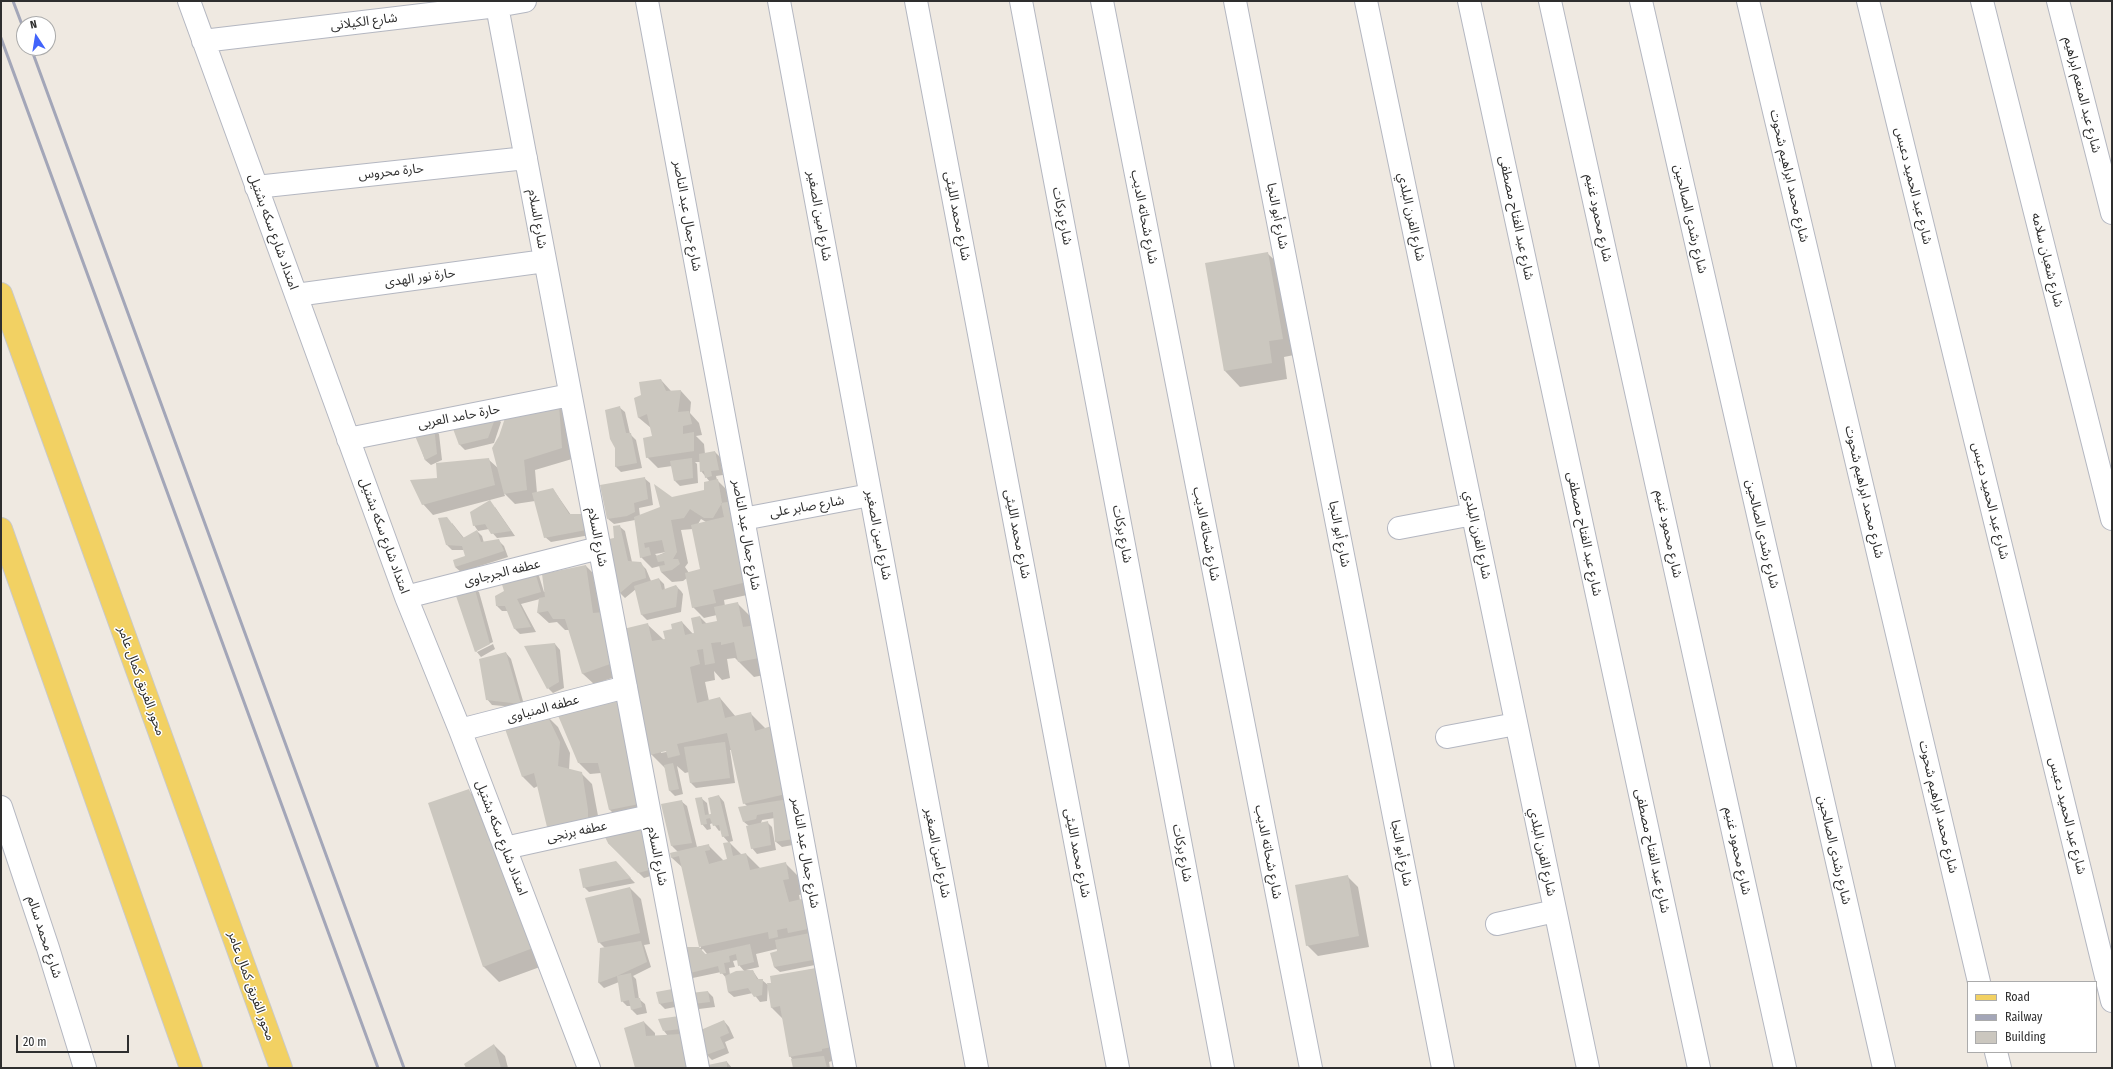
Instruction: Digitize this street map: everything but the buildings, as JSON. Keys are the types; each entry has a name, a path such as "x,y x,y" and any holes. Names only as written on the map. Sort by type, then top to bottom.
{"main road":[{"name":"محور الفريق كمال عامر","path":"1,294 281,1068"},
{"path":"1,529 191,1068"}],"street":[{"name":"امتداد شارع سكه بشتيل","path":"189,1 406,597 460,730 589,1068"},
{"name":"شارع الكيلانى","path":"203,41 525,1"},
{"name":"شارع جمال عبد الناصر","path":"647,1 845,1068"},
{"name":"شارع امين الصغير","path":"779,1 977,1068"},
{"name":"شارع محمد الليثى","path":"916,1 1118,1068"},
{"name":"شارع بركات","path":"1021,1 1223,1068"},
{"name":"شارع شحاته الديب","path":"1102,1 1311,1068"},
{"name":"شارع أبو النجا","path":"1236,1 1443,1068"},
{"name":"شارع الفرن البلدي","path":"1366,1 1588,1068"},
{"name":"شارع عبد الفتاح مصطفى","path":"1469,1 1699,1068"},
{"name":"شارع محمود غنيم","path":"1550,1 1785,1068"},
{"name":"شارع رشدى الصالحين","path":"1641,1 1884,1068"},
{"name":"شارع محمد ابراهيم شحوت","path":"1748,1 1979,981"},
{"name":"شارع عبد الحميد دعبس","path":"1868,1 2112,1002"},
{"name":"شارع شعبان سلامه","path":"1982,1 2112,518"},
{"name":"شارع عبد المنعم ابراهيم","path":"2058,1 2112,213"},
{"name":"شارع السلام","path":"492,5 526,158 698,1068"},
{"name":"حارة محروس","path":"256,187 526,158"},
{"name":"حارة نور الهدى","path":"296,295 545,261"},
{"name":"حارة حامد العربى","path":"348,439 570,395"},
{"name":"شارع صابر على","path":"743,518 870,495"},
{"path":"1400,528 1473,514"},
{"name":"عطفه الجرجاوى","path":"406,597 599,548"},
{"name":"عطفه المنياوى","path":"460,730 626,687"},
{"path":"1447,737 1516,724"},
{"name":"شارع محمد سالم","path":"1,807 48,948 85,1068"},
{"name":"عطفه برنجى","path":"505,848 650,816"},
{"path":"1497,924 1555,911"},
{"path":"1996,1053 2000,1068"}],"railway":[{"path":"13,1 19,16"},
{"path":"1,38 378,1068"},
{"path":"34,56 404,1068"}]}
